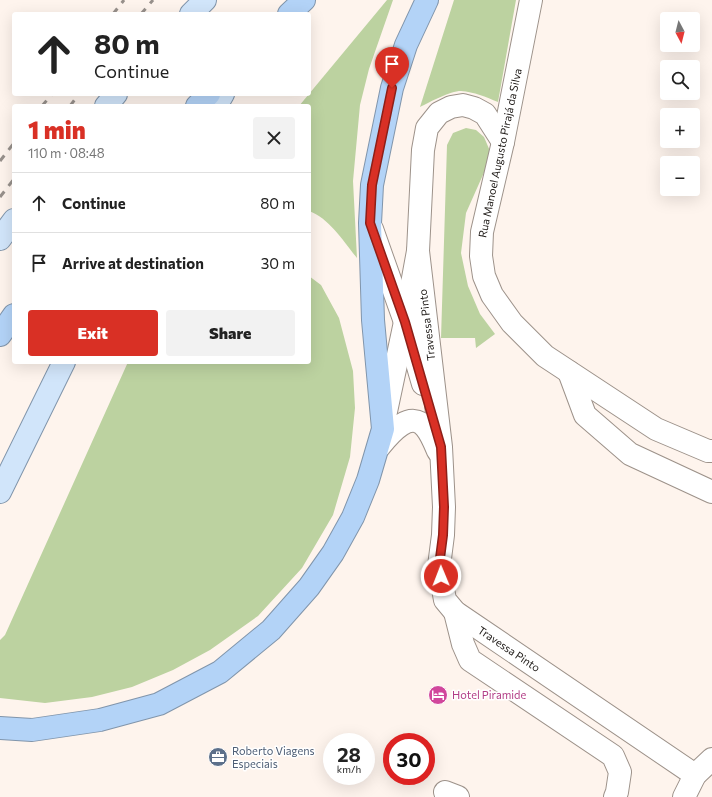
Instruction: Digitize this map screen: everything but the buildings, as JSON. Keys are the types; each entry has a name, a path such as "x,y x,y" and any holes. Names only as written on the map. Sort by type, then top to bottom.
{"highway":[{"path":"291,12 304,0"},
{"path":"0,728 32,730 100,720 159,704 220,672 271,630 309,587 333,553 353,517 368,480 383,428 373,320 370,223 372,185 392,88 406,45 426,0"},
{"path":"200,104 207,96"},
{"path":"0,335 12,318"}],"main road":[{"path":"193,12 205,0"},
{"path":"108,104 114,96"},
{"path":"0,239 12,223"},
{"path":"0,492 63,364"}],"street":[{"name":"Rua Manoel Augusto Pirajá da Silva","path":"531,0 503,142 482,232 481,256 484,276 492,295 512,323 545,356 656,429 712,451"},
{"path":"383,428 418,251 423,150 427,128 439,112 451,107 463,105 474,108 485,114 503,142"},
{"name":"Travessa Pinto","path":"370,223 405,322 441,452"},
{"name":"Travessa Pinto","path":"418,251 441,452 444,507 443,535 439,566 446,600 455,612 696,775"},
{"path":"569,372 585,415 630,454 712,492"},
{"name":"Travessa Pinto","path":"376,450 396,428 408,421 418,422 426,428 441,452"},
{"path":"455,612 463,644 470,660 613,756 620,772 615,797"},
{"path":"684,797 696,775 712,759"}],"green space":[{"path":"387,0 393,0 369,69 360,105 353,181 357,258 330,225 311,212 311,104 301,104 307,96 311,96 311,92"},
{"path":"454,0 516,0 498,102 475,94 456,91 420,107"},
{"path":"466,128 476,130 484,137 490,151 486,168 466,213 461,253 468,286 480,314 495,334 476,348 475,338 441,338 447,145 453,133"},
{"path":"311,278 321,285 339,318 353,371 355,408 350,457 333,515 302,568 258,616 210,650 173,670 132,687 92,697 45,703 0,698 0,640 5,635 127,364 311,364"}],"railway":[{"path":"115,12 124,0"},
{"path":"143,12 153,0"},
{"path":"44,104 50,96"},
{"path":"72,104 78,96"},
{"path":"0,161 12,146"},
{"path":"0,197 12,182"}],"place":[{"name":"Hotel Piramide","path":"438,695"},
{"name":"Roberto Viagens Especiais","path":"218,757"}],"route":[{"path":"392,88 372,185 370,223 405,322 441,447 444,507 443,535 439,566 441,576"}]}
